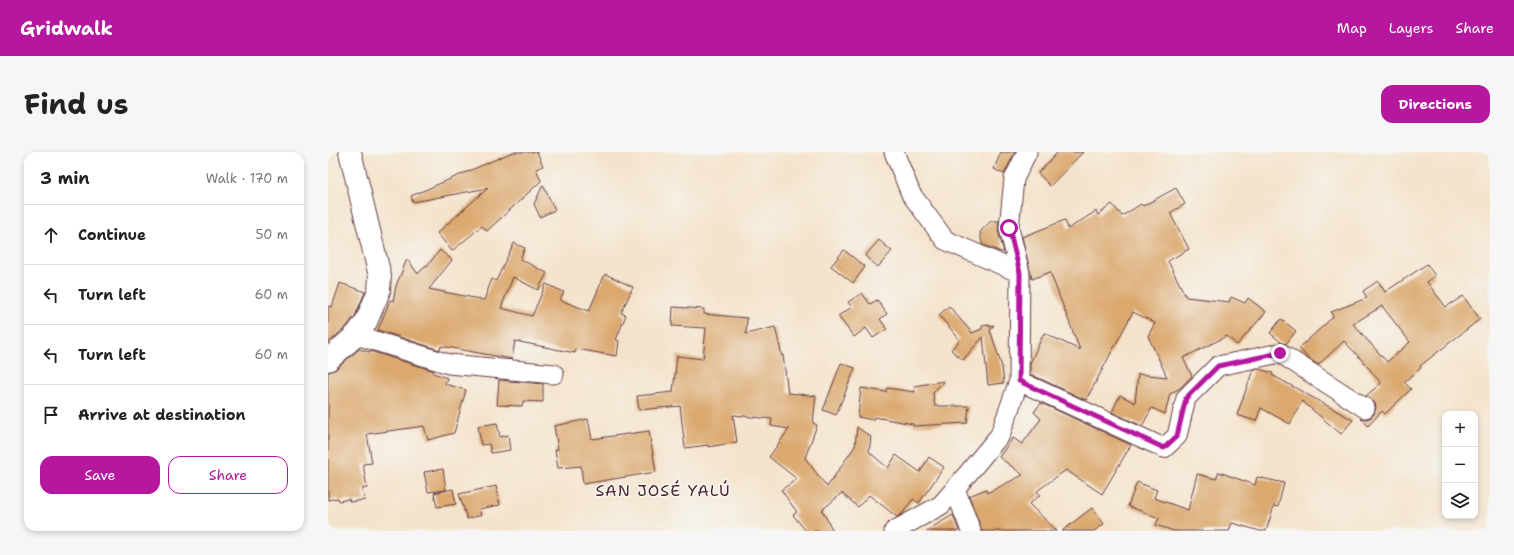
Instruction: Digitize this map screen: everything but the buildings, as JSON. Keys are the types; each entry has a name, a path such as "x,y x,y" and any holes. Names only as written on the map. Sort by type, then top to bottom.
{"street":[{"path":"328,360 356,335 366,322 379,291 380,276 350,152"},
{"path":"894,152 912,194 945,240 1020,273"},
{"path":"894,531 941,505 1000,435 1019,381 1020,273 1009,228 1014,180 1027,152"},
{"path":"356,335 449,364 554,374"},
{"path":"1019,381 1164,448 1177,436 1186,398 1218,366 1280,353 1365,408"},
{"path":"955,489 970,531"}],"district":[{"name":"SAN JOSÉ YALÚ","path":"663,490"}],"route":[{"path":"1009,228 1020,273 1019,381 1164,448 1177,436 1186,398 1218,366 1280,353"}]}
